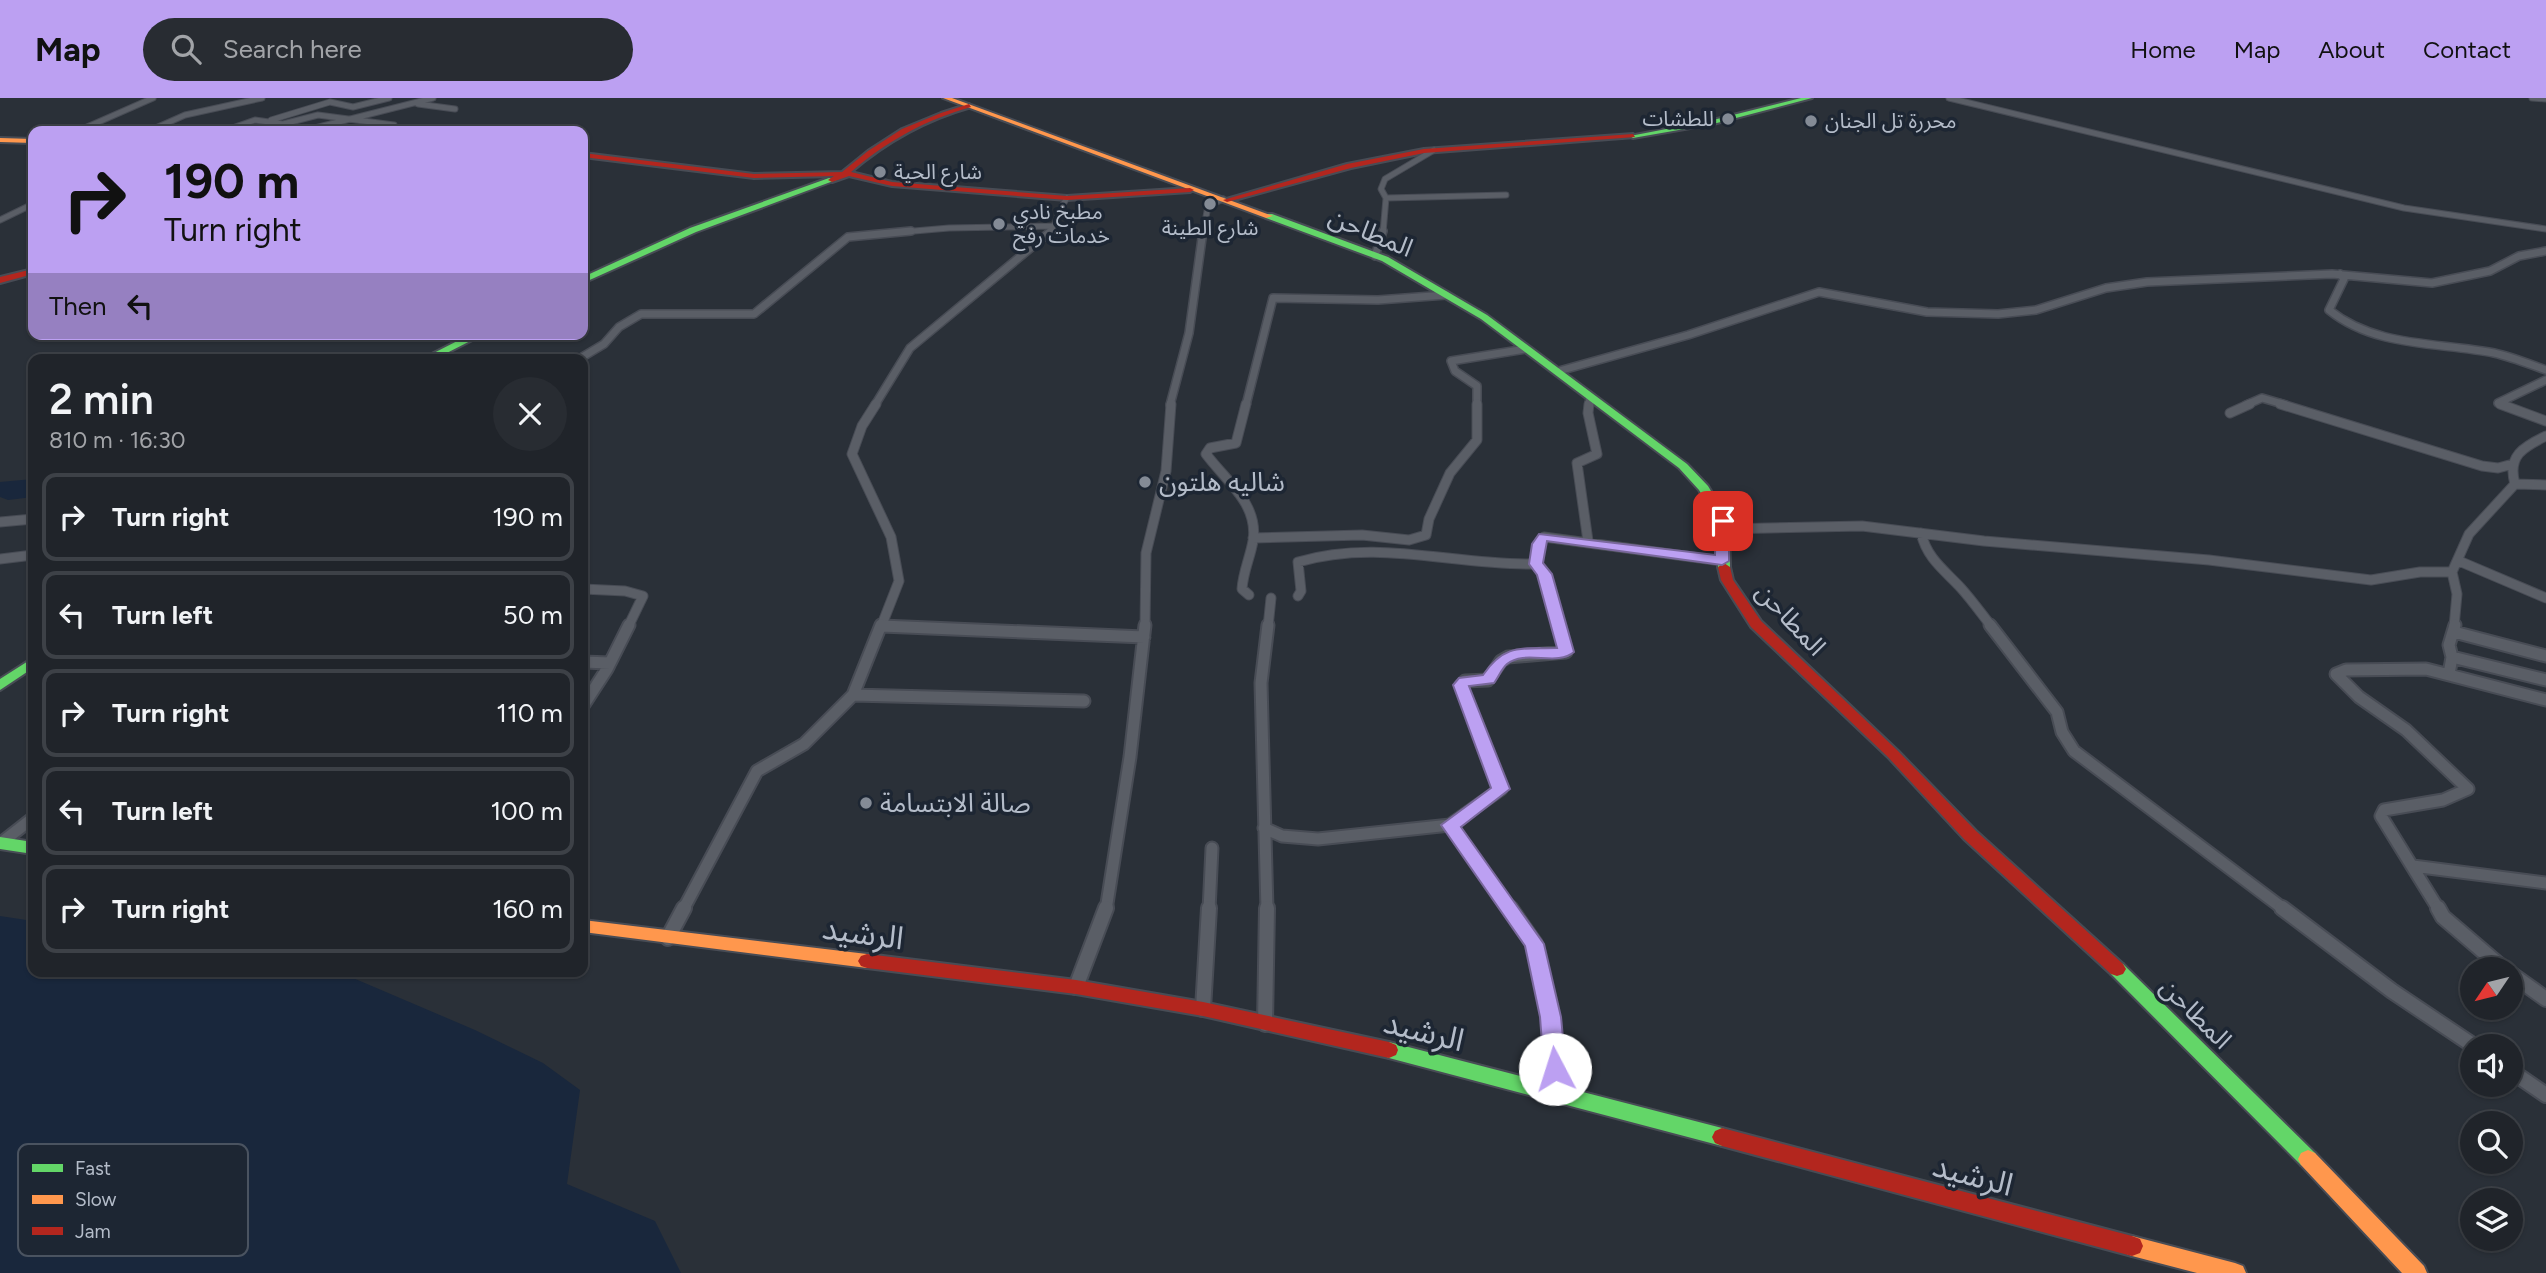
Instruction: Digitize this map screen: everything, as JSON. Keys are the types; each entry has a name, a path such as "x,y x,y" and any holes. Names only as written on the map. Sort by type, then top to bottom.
{"main road":[{"name":"المطاحن","path":"946,98 1376,256 1468,307 1559,371 1695,476 1712,500 1725,529 1722,561 1727,580 1756,624 1893,754 1970,835 2124,976 2325,1175 2416,1273"},
{"path":"1225,200 1352,165 1434,150 1616,138 1680,129 1809,98"},
{"path":"588,278 693,230 849,174 861,160 906,130 943,113 969,106"},
{"path":"0,140 28,142"},
{"path":"588,156 754,176 849,174 892,184 1067,198 1194,189"},
{"path":"3,277 28,272"},
{"path":"437,354 467,340"},
{"path":"0,686 28,666"},
{"path":"1,843 28,847"},
{"name":"الرشيد","path":"588,927 1076,987 1203,1009 1410,1055 2235,1273"}],"street":[{"path":"89,126 153,98"},
{"path":"160,126 185,115 262,98"},
{"path":"236,126 249,121 269,120 330,102 354,107 389,98"},
{"path":"323,126 433,98"},
{"path":"1949,98 2404,208 2546,229"},
{"path":"2532,98 2545,98"},
{"path":"412,104 456,109"},
{"path":"269,120 283,124 318,115 394,125"},
{"path":"1376,256 1386,223 1386,198 1381,190 1385,179 1434,150"},
{"path":"1386,198 1506,195"},
{"path":"668,938 757,771 772,759 804,744 853,695 882,626 899,581 891,537 852,454 862,426 910,348 1053,230 1057,211 1067,198"},
{"path":"1076,987 1106,910 1130,757 1144,637 1148,596 1146,553 1166,471 1170,406 1189,333 1196,268 1203,246 1205,213 1208,206 1225,200"},
{"path":"0,220 28,206"},
{"path":"587,354 604,344 619,327 641,314 754,314 798,275 848,237 949,229 1053,226"},
{"path":"1559,371 1688,335 1819,292 1927,312 1998,314 2036,310 2121,284 2340,274 2432,283 2490,271 2519,257 2546,251"},
{"path":"2340,274 2344,279 2342,287 2329,310 2345,321 2409,342 2499,354 2546,370"},
{"path":"1250,595 1242,589 1242,578 1254,538 1250,506 1206,454 1210,448 1236,443 1273,298 1378,300 1446,295"},
{"path":"1254,538 1351,535 1409,540 1426,535 1429,519 1450,473 1477,440 1478,386 1455,371 1451,361 1526,349"},
{"path":"2546,380 2498,403 2546,421"},
{"path":"1588,541 1577,463 1597,454 1588,413 1590,397"},
{"path":"2230,413 2262,398 2482,466 2498,468 2513,464"},
{"path":"2515,484 2512,476 2513,464 2519,449 2546,436"},
{"path":"2449,674 2452,657 2449,645 2454,632 2457,594 2452,572 2469,534 2515,484 2546,485"},
{"path":"0,522 28,519"},
{"path":"1725,529 1834,525 2209,560 2371,580 2420,572 2452,572"},
{"path":"1921,533 1925,549 1937,565 1958,586 2031,675 2057,712 2062,732 2074,751 2392,991 2460,1037"},
{"path":"1264,828 1282,836 1318,839 1450,825 1501,789 1462,689 1462,682 1488,680 1501,660 1516,654 1566,652 1544,574 1536,564 1539,544 1544,537 1722,561"},
{"path":"1298,596 1301,591 1297,574 1298,562 1353,549 1500,565 1536,564"},
{"path":"0,559 28,556"},
{"path":"2459,561 2546,598"},
{"path":"588,589 625,591 643,596 610,663 588,698"},
{"path":"1265,1024 1268,940 1261,683 1271,598"},
{"path":"882,626 1144,637"},
{"path":"2454,632 2546,656"},
{"path":"2452,657 2546,680"},
{"path":"588,662 610,663"},
{"path":"2490,957 2443,917 2384,821 2382,813 2384,810 2443,800 2468,789 2406,730 2358,697 2336,674 2346,670 2426,669 2546,700"},
{"path":"853,695 1084,701"},
{"path":"1,843 28,822"},
{"path":"1450,825 1535,944 1550,1017 1558,1095"},
{"path":"1203,1009 1212,848"},
{"path":"2413,866 2546,883"},
{"path":"2524,983 2546,999"},
{"path":"2523,1080 2546,1095"}],"water":[{"path":"28,479 28,498 8,500 0,497 0,482"},
{"path":"0,916 28,920 28,977 351,977 475,1030 543,1063 580,1090 567,1184 655,1221 681,1273 0,1273"}],"traffic: fast":[{"path":"1633,136 1713,122 1809,98"},
{"path":"588,278 693,230 832,180"},
{"path":"1269,216 1385,259 1484,317 1683,466 1704,488 1723,521 1724,567"},
{"path":"437,354 467,340"},
{"path":"0,686 28,666"},
{"path":"0,843 28,847"},
{"path":"2117,969 2308,1159"},
{"path":"1389,1050 1722,1137"}],"traffic: slow":[{"path":"946,98 1269,216"},
{"path":"0,140 28,141"},
{"path":"588,927 867,961"},
{"path":"2308,1159 2416,1273"},
{"path":"2132,1246 2235,1273"}],"traffic: jam":[{"path":"832,180 848,171 881,144 905,131 969,106"},
{"path":"1227,200 1350,166 1424,151 1633,136"},
{"path":"588,156 754,176 849,174 892,184 1067,198 1190,190"},
{"path":"0,280 28,272"},
{"path":"1724,567 1727,580 1756,624 1893,754 1970,835 2117,969"},
{"path":"867,961 1076,987 1203,1009 1389,1050"},
{"path":"1722,1137 2132,1246"}],"place":[{"name":"للطشات","path":"1728,119"},
{"name":"محررة تل الجنان","path":"1811,121"},
{"name":"شارع الحية","path":"880,172"},
{"name":"شارع الطينة","path":"1210,204"},
{"name":"مطبخ نادي خدمات رفح","path":"999,224"},
{"name":"شاليه هلتون","path":"1145,482"},
{"name":"صالة الابتسامة","path":"866,803"}],"route":[{"path":"1555,1069 1550,1017 1535,944 1450,825 1480,807 1501,789 1461,685 1465,681 1492,678 1501,660 1516,654 1566,652 1544,574 1535,559 1544,537 1722,561 1725,529 1723,521"}]}
